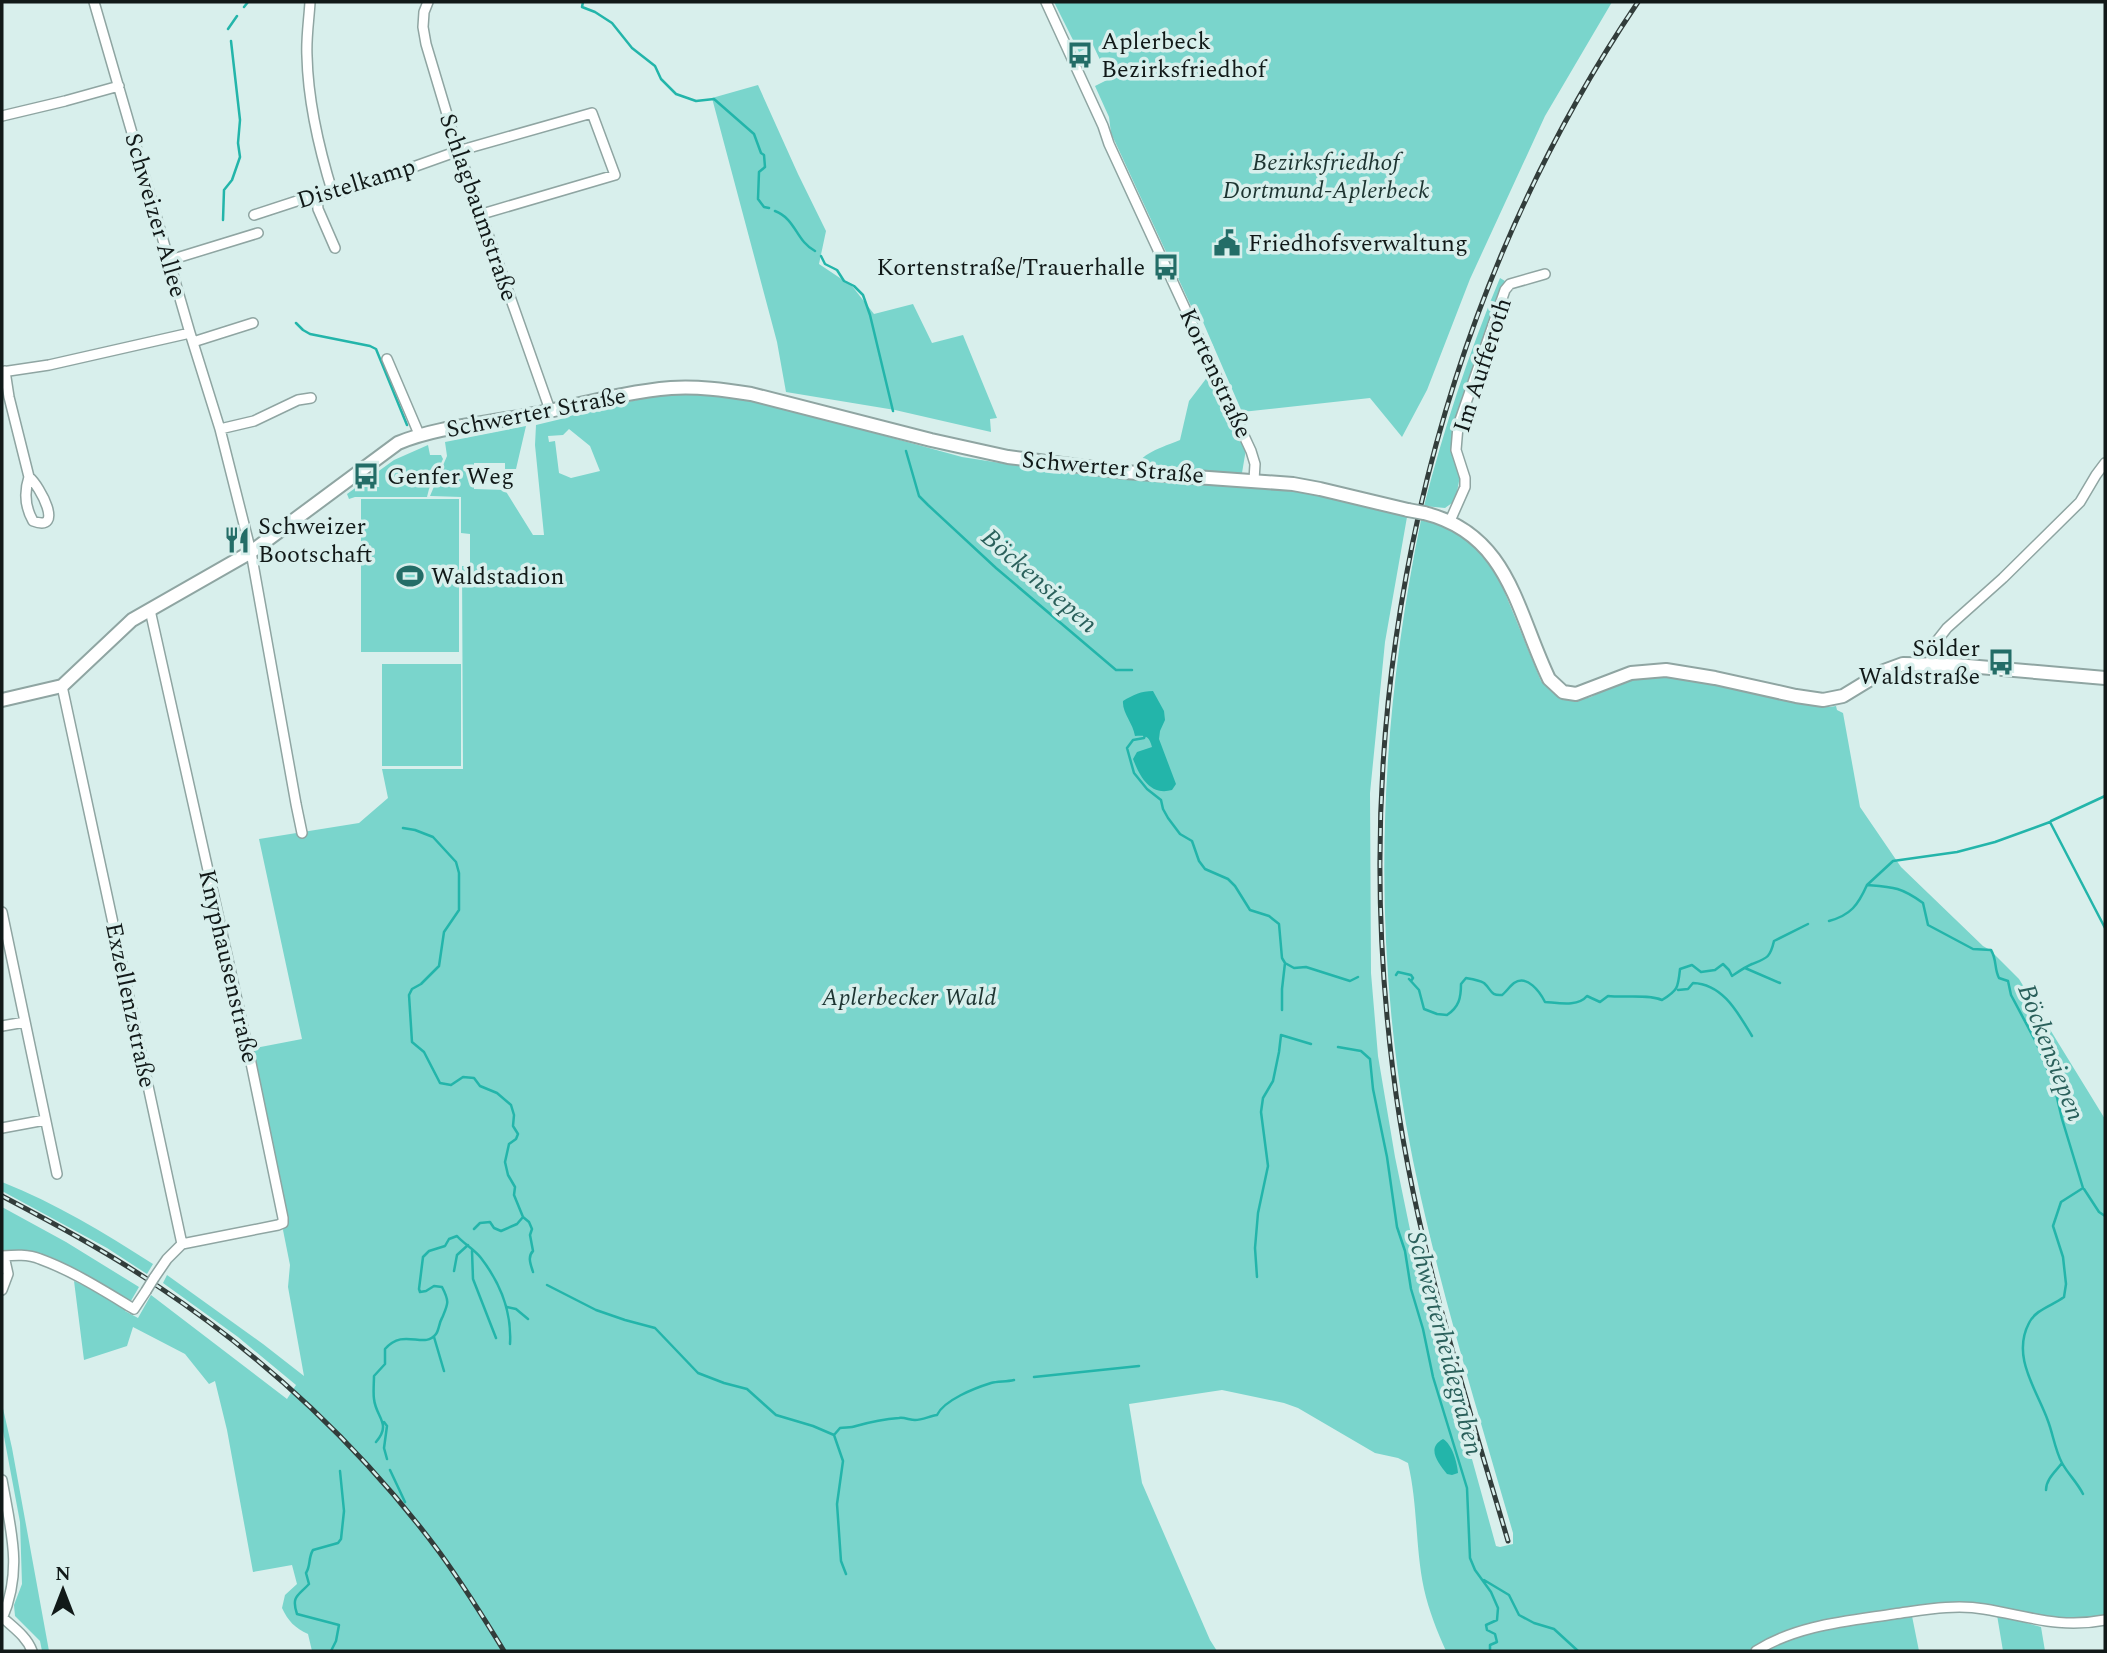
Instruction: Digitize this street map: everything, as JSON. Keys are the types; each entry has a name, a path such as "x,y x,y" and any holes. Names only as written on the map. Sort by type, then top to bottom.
{"street":[{"name":"Schweizer Allee","path":"94,2 220,429 251,552"},
{"path":"310,2 307,56 309,89 321,152 333,194"},
{"name":"Schlagbaumstraße","path":"428,2 423,27 426,44 458,151 550,410"},
{"name":"Kortenstraße","path":"1046,2 1251,452 1255,464 1254,480"},
{"path":"2,116 119,86"},
{"name":"Distelkamp","path":"254,215 309,197 333,194 458,151 593,113 615,175 482,214"},
{"path":"317,198 318,209 335,248"},
{"path":"170,260 258,233"},
{"name":"Im Aufferoth","path":"1450,521 1465,487 1465,478 1456,450 1458,426 1505,290 1510,284 1545,274"},
{"path":"29,477 39,486 48,506 48,519 43,523 33,521 27,506 29,477 4,372 191,338 253,323"},
{"path":"387,359 419,434"},
{"name":"Schwerter Straße","path":"62,686 132,620 251,552 398,443 419,434 660,389 687,388 751,394 1009,457 1125,472 1254,480 1320,489 1450,521 1475,537 1497,561 1549,679 1563,692 1582,693 1622,676 1666,670 1823,700 1843,696 1884,671 1903,664 1930,664"},
{"path":"220,429 254,421 298,400 311,398"},
{"path":"2105,463 2080,502 1947,628 1936,642 1930,664 2105,678"},
{"path":"251,552 302,833"},
{"name":"Knyphausenstraße","path":"150,610 283,1218 283,1223 278,1225 182,1244"},
{"path":"2,700 62,686"},
{"name":"Exzellenzstraße","path":"62,686 182,1244"},
{"path":"2,912 57,1174"},
{"path":"2,1026 25,1022"},
{"path":"2,1128 45,1120"},
{"path":"2,1290 8,1275 3,1256 20,1255 40,1258 134,1309 167,1259 182,1244"},
{"path":"2,1480 15,1555 13,1588 2,1619 18,1631 32,1651"},
{"path":"1756,1651 1782,1638 1843,1621 1929,1609 1983,1609 2067,1624 2105,1620"}],"green space":[{"name":"Bezirksfriedhof Dortmund-Aplerbeck","path":"1054,2 1612,2 1545,116 1470,279 1427,390 1402,437 1370,398 1242,412 1203,322 1191,306 1111,133 1109,117 1095,86 1109,79 1093,45 1079,52"},
{"path":"758,85 826,231 819,264 852,286 874,314 913,304 932,343 963,335 997,418 990,419 991,432 895,410 786,392 777,342 712,98"},
{"path":"1500,278 1505,281 1452,437 1452,453 1460,476 1457,492 1452,503 1445,508 1424,506 1458,390"},
{"name":"Aplerbecker Wald","path":"1212,371 1246,449 1240,485 1320,495 1407,517 1385,642 1370,793 1371,973 1378,1056 1414,1249 1496,1546 1513,1544 1513,1533 1454,1330 1416,1176 1395,1048 1388,973 1385,821 1389,746 1396,670 1421,520 1447,527 1473,543 1494,566 1541,681 1560,699 1574,701 1591,697 1632,675 1674,675 1830,707 1836,706 1837,710 1843,713 1860,807 1901,867 2019,979 2105,1119 2105,1619 2068,1623 1983,1607 1842,1619 1754,1651 1446,1651 1424,1589 1408,1463 1375,1453 1298,1408 1222,1390 1129,1404 1142,1483 1217,1651 312,1651 308,1634 292,1624 282,1608 285,1595 297,1584 292,1565 253,1572 227,1430 215,1381 209,1384 185,1354 133,1327 127,1346 84,1360 74,1281 89,1288 91,1279 50,1256 29,1252 2,1252 2,1207 139,1287 125,1311 138,1318 151,1295 287,1399 296,1385 238,1337 163,1283 167,1275 304,1376 288,1287 290,1265 283,1230 286,1221 250,1049 302,1039 259,839 359,823 388,798 382,769 463,769 462,566 470,566 470,534 461,533 461,497 430,496 447,456 445,442 526,426 516,469 505,469 505,463 474,463 474,489 505,490 533,535 544,535 535,445 536,425 669,393 715,395 761,402 962,457 1057,472 1127,478 1143,457 1180,440 1189,401","holes":["569,429 590,446 600,471 571,478 559,473 555,441 549,442 548,436 563,435"]},
{"path":"428,445 430,455 441,455 443,459 427,497 349,499 347,494 394,460"},
{"name":"Waldstadion","path":"361,499 459,499 459,652 361,652"},
{"path":"382,664 461,664 461,766 382,766"},
{"path":"2,1182 79,1219 153,1264 147,1274 107,1248 2,1191"},
{"path":"2,1404 49,1651 42,1651 40,1641 15,1616 14,1605 22,1584 20,1522 2,1426"},
{"path":"1997,1615 2041,1627 2045,1651 2003,1651"},
{"path":"1912,1616 1919,1651 1760,1651 1818,1628"}],"shaded area":[{"name":"Böckensiepen","path":"1153,691 1164,711 1165,720 1159,739 1176,784 1172,790 1152,788 1139,772 1133,759 1137,752 1152,747 1146,737 1135,736 1123,701 1137,694"},
{"path":"1443,1439 1451,1449 1458,1473 1447,1474 1435,1456 1435,1447"}],"waterway":[{"path":"244,7 248,2"},
{"name":"Böckensiepen","path":"583,2 582,7 612,23 632,48 655,66 661,79 676,94 696,101 714,99 754,134 764,155 765,167 759,172 758,199 764,207 769,208"},
{"path":"228,29 237,16"},
{"path":"223,220 224,190 232,180 240,157 240,120 231,41"},
{"name":"Böckensiepen","path":"775,211 787,219 804,242 815,251"},
{"name":"Böckensiepen","path":"821,256 825,264 837,270 844,281 863,295 893,411"},
{"path":"296,323 310,334 376,349 407,425"},
{"name":"Böckensiepen","path":"906,451 919,496 928,505 996,568 1116,670 1132,670"},
{"name":"Böckensiepen","path":"1145,735 1144,738 1133,740 1127,748 1134,773 1147,789 1161,800 1168,818 1180,834 1192,841 1205,869 1228,879 1250,910 1269,916 1279,924 1282,958 1285,963 1294,968 1306,967 1350,981 1358,977"},
{"path":"2051,821 2105,796"},
{"path":"1867,885 1893,861 1957,852 1995,842 2050,822 2105,928"},
{"path":"403,828 433,837 456,862 459,873 459,910 444,932 439,966 412,989 409,995 412,1042 424,1052 440,1083 451,1085 463,1077 474,1078 480,1086 497,1093 511,1105 513,1126 518,1134 509,1144 505,1162 515,1187 514,1195 523,1217 532,1229 530,1235 533,1251 530,1258 533,1272"},
{"name":"Böckensiepen","path":"1829,921 1843,916 1853,908 1867,885 1890,887 1909,894 1923,903 1928,925 1973,949 1991,950 1999,978 2008,981 2011,995 2036,1042 2054,1085 2083,1188 2061,1202 2053,1226 2063,1257 2066,1284 2064,1297 2032,1318 2024,1336 2024,1361 2060,1458 2083,1494"},
{"name":"Böckensiepen","path":"1409,979 1419,990 1424,1009 1447,1015 1457,1005 1461,984 1466,978 1484,983 1498,995 1502,995 1514,983 1528,982 1545,1002 1573,1003 1587,996 1600,1002 1608,996 1650,997 1662,1000 1676,988 1680,969 1692,965 1701,972 1715,970 1723,964 1732,976 1767,957 1774,941 1808,924"},
{"name":"Schwerterheidegraben","path":"1282,1010 1285,963"},
{"path":"1745,968 1780,983"},
{"path":"1396,975 1398,972 1411,975 1411,981"},
{"path":"1678,990 1688,989 1693,983 1713,988 1728,1001 1752,1036"},
{"path":"1257,1277 1255,1248 1258,1213 1268,1166 1261,1112 1263,1098 1273,1081 1281,1035 1311,1044"},
{"name":"Schwerterheidegraben","path":"1338,1047 1361,1051 1370,1059 1397,1227 1405,1251 1411,1289 1433,1377 1467,1488 1470,1558 1498,1608 1497,1620 1486,1625 1487,1630 1495,1634 1497,1642 1490,1645 1490,1651"},
{"path":"2084,1189 2099,1212 2105,1216"},
{"path":"474,1229 480,1223 490,1222 494,1228 501,1231 517,1224 523,1217"},
{"path":"376,1442 383,1425 375,1406 374,1376 385,1364 385,1349 399,1340 431,1338 437,1332 447,1306 442,1287 434,1286 420,1292 419,1289 423,1257 429,1251 445,1246 449,1239 457,1236 478,1255 504,1298 509,1320 510,1344"},
{"path":"454,1271 457,1255 468,1245"},
{"path":"472,1251 473,1279 496,1338"},
{"path":"547,1285 596,1310 655,1328 698,1373 747,1389 776,1415 834,1435 843,1461 837,1504 841,1561 846,1574"},
{"path":"507,1307 516,1309 528,1319"},
{"path":"434,1337 444,1371"},
{"path":"1034,1377 1139,1366"},
{"path":"834,1435 840,1428 888,1419 918,1420 937,1415 946,1404 969,1391 991,1383 1014,1380"},
{"path":"384,1422 387,1426 384,1448 387,1459"},
{"path":"2046,1490 2049,1479 2062,1463"},
{"path":"390,1470 405,1502"},
{"path":"331,1651 339,1625 297,1614 295,1603 309,1584 306,1573 313,1550 338,1543 341,1539 344,1511 340,1471"},
{"path":"1484,1580 1509,1595 1519,1615 1554,1629 1578,1651"}],"railway":[{"path":"1508,1541 1441,1308 1402,1131 1393,1071 1381,931 1382,791 1394,652 1419,514 1455,380 1504,249 1565,123 1638,2"},
{"path":"2,1196 62,1228 159,1287 275,1375 345,1442 410,1515 457,1577 504,1651"}],"place":[{"name":"Aplerbeck Bezirksfriedhof","path":"1080,55"},
{"name":"Friedhofsverwaltung","path":"1227,243"},
{"name":"Kortenstraße/Trauerhalle","path":"1166,267"},
{"name":"Genfer Weg","path":"366,476"},
{"name":"Schweizer Bootschaft","path":"237,540"},
{"name":"Waldstadion","path":"410,576"},
{"name":"Sölder Waldstraße","path":"2001,662"}]}
